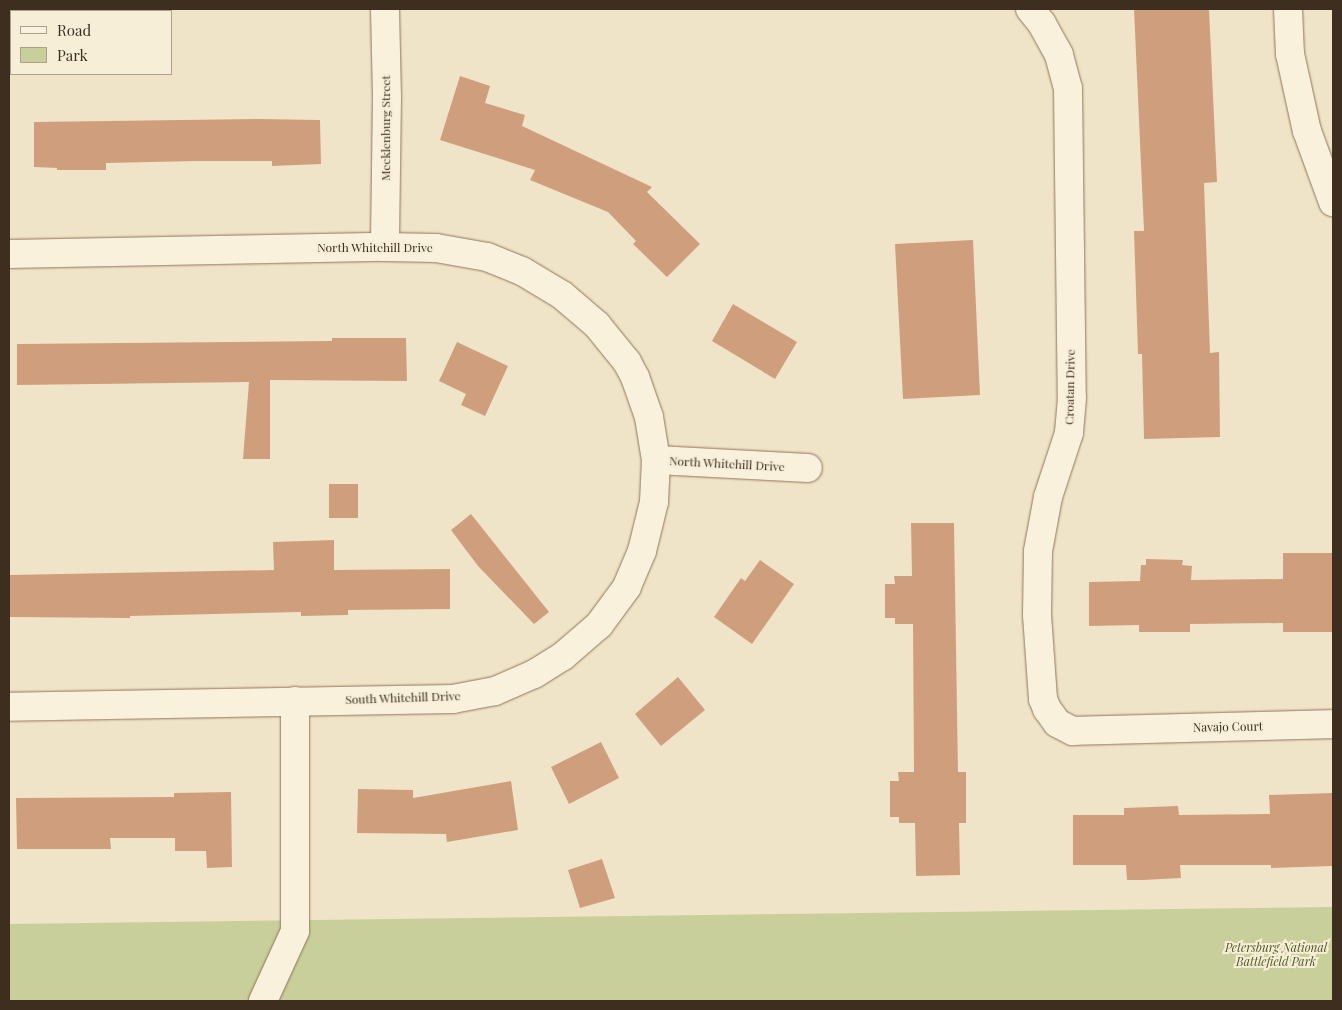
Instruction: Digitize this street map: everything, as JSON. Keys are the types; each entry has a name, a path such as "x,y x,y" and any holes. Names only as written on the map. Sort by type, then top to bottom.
{"street":[{"name":"Mecklenburg Street","path":"385,9 388,97 385,247"},
{"path":"1288,9 1290,54 1307,131 1333,202"},
{"name":"Croatan Drive","path":"1032,11 1042,24 1059,55 1068,88 1072,368 1069,432 1048,497 1038,551 1037,615 1044,699 1046,709 1057,723 1072,731 1122,730"},
{"name":"North Whitehill Drive","path":"9,254 385,247 436,248 487,257 522,271 562,295 597,325 627,362 635,377 649,417 656,460 808,468"},
{"name":"South Whitehill Drive","path":"9,707 453,699 495,690 534,674 563,656 599,625 626,587 642,551 654,502 656,460"},
{"path":"262,1001 295,931 295,702"},
{"name":"Navajo Court","path":"1122,730 1333,724"}],"green space":[{"name":"Petersburg National Battlefield Park","path":"1333,907 1333,1001 9,1001 9,924"}],"building":[{"path":"1134,9 1209,9 1217,182 1204,183 1210,353 1219,352 1220,437 1144,439 1142,354 1138,354 1134,231 1144,231"},
{"path":"460,76 490,86 485,103 525,115 522,126 652,187 647,192 700,244 667,277 633,244 636,241 608,212 530,180 535,170 440,140"},
{"path":"320,120 321,164 272,166 272,161 197,161 106,163 106,170 57,170 57,168 34,167 34,122"},
{"path":"973,240 980,395 903,399 895,244"},
{"path":"733,304 797,342 775,379 712,341"},
{"path":"332,338 406,338 407,381 270,380 270,459 243,459 249,382 17,385 17,344 332,341"},
{"path":"457,342 508,366 485,416 461,405 466,394 439,381"},
{"path":"329,484 358,484 358,518 329,518"},
{"path":"471,514 549,612 534,624 478,566 451,530"},
{"path":"911,523 954,523 958,772 966,772 966,823 959,823 960,875 916,876 915,823 899,823 899,817 890,817 890,781 899,781 898,772 914,772 913,624 895,624 895,618 885,618 885,584 895,584 894,576 912,576"},
{"path":"334,540 334,570 450,569 450,609 348,610 348,615 301,616 301,612 130,616 130,618 9,617 9,575 274,570 273,542"},
{"path":"1283,553 1333,553 1333,632 1283,632 1283,623 1190,624 1190,632 1139,632 1139,625 1089,626 1089,582 1140,581 1141,565 1146,565 1146,559 1183,560 1182,565 1192,566 1191,580 1283,579"},
{"path":"760,560 794,584 752,644 714,617 741,578 745,581"},
{"path":"678,677 705,710 661,746 635,714"},
{"path":"601,742 619,778 569,804 551,767"},
{"path":"511,781 518,830 447,842 446,834 357,833 358,789 413,790 413,798"},
{"path":"231,792 232,867 207,868 206,851 175,851 175,838 110,838 111,849 17,849 16,798 174,797 174,793"},
{"path":"1333,793 1333,866 1271,868 1271,865 1180,865 1181,878 1127,880 1126,865 1073,865 1073,815 1124,815 1124,808 1178,806 1179,815 1270,814 1269,795"},
{"path":"602,859 615,898 580,908 568,870"}]}
